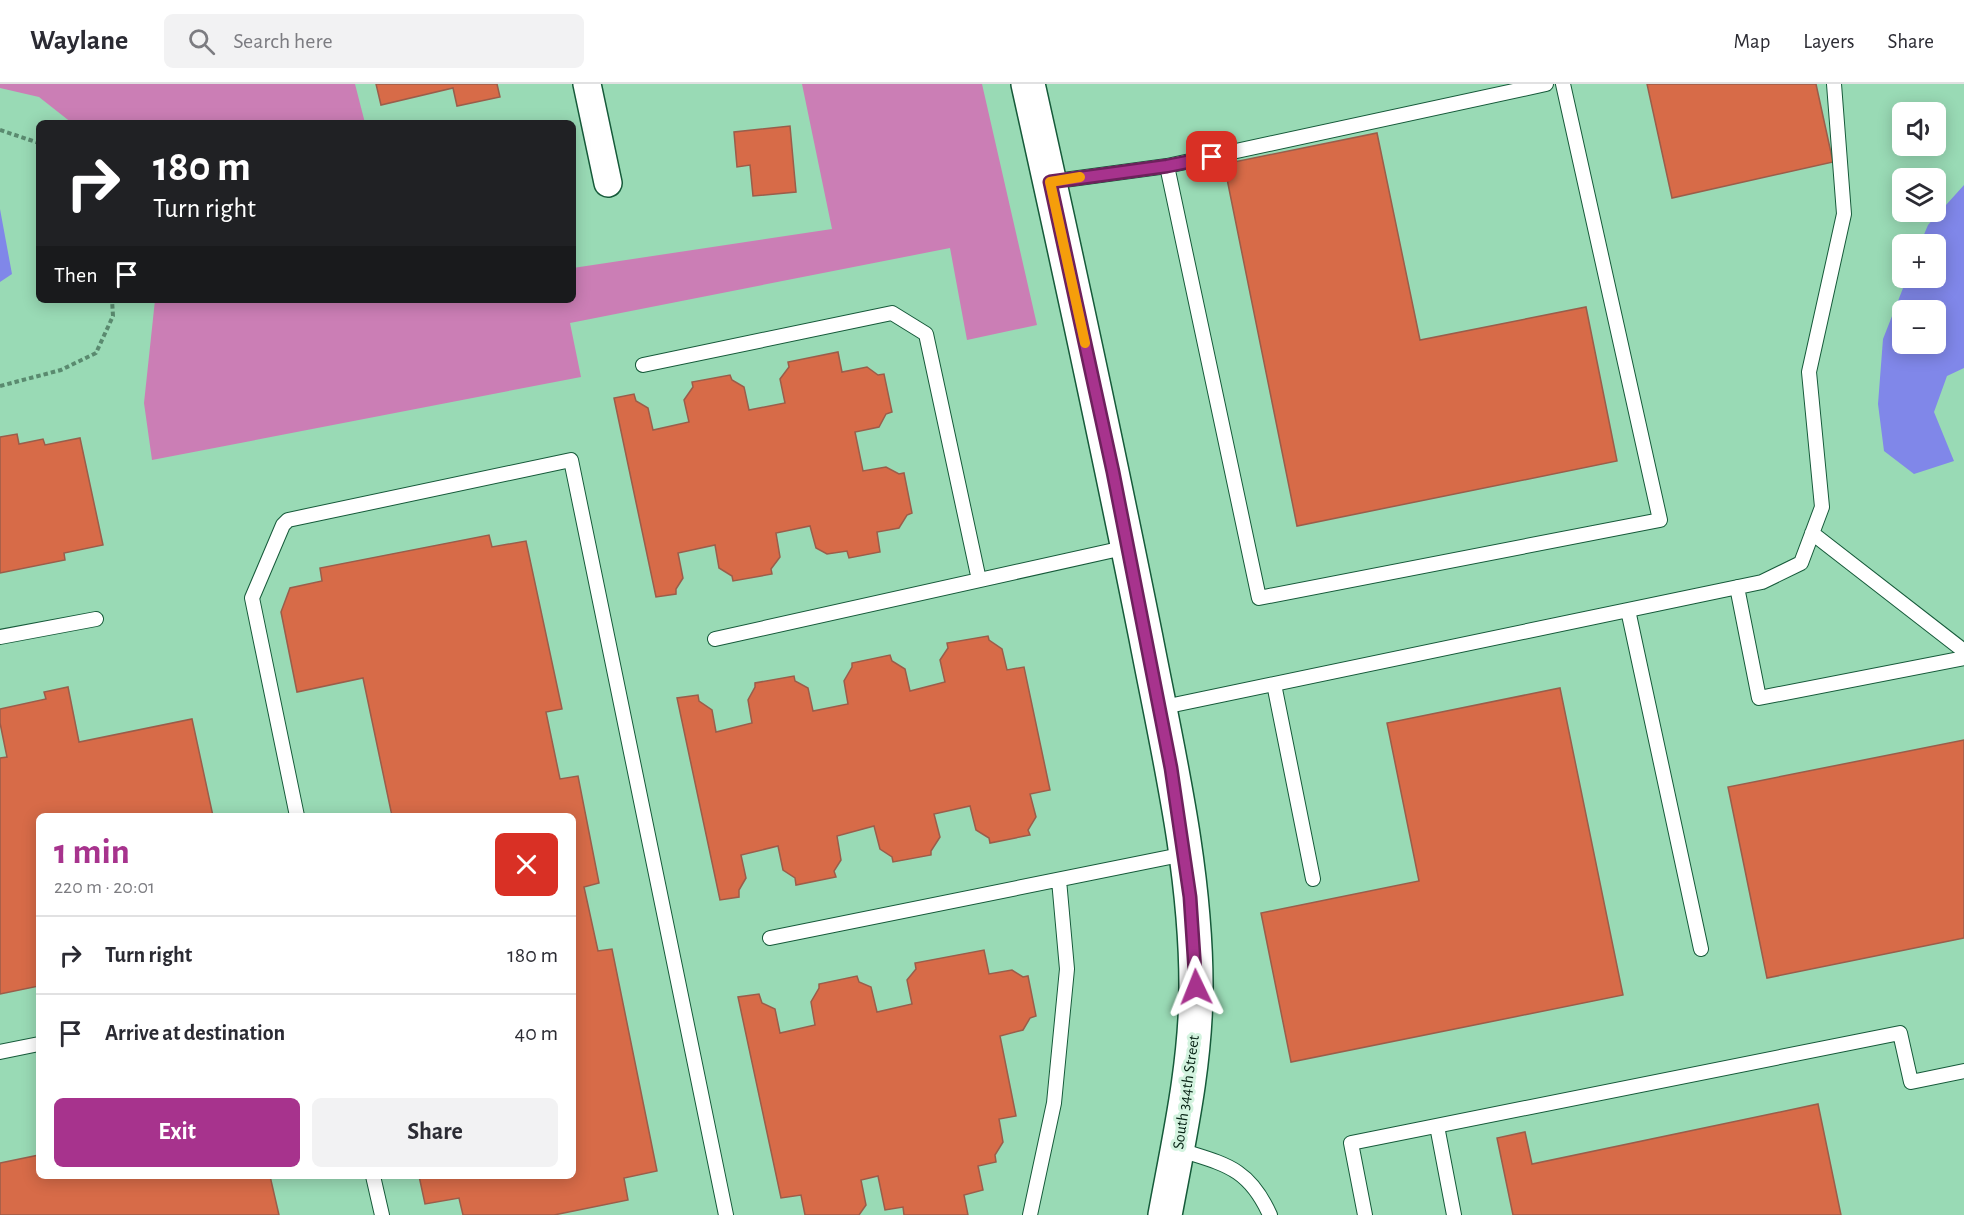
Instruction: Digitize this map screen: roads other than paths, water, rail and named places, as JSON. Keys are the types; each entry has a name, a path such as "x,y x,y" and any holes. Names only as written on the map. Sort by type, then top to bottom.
{"street":[{"path":"587,84 608,183"},
{"name":"South 344th Street","path":"1028,84 1113,472 1185,854 1194,939 1196,987 1189,1081 1165,1215"}],"lane":[{"path":"1050,182 1167,166 1546,84"},
{"path":"1167,166 1259,598 1660,520 1563,84"},
{"path":"1159,708 1762,582 1801,563 1822,507 1809,372 1844,214 1834,84"},
{"path":"643,365 892,313 926,334 979,580"},
{"path":"296,813 252,598 283,525 288,520 571,460 726,1215"},
{"path":"1812,533 1964,651"},
{"path":"715,639 1128,547"},
{"path":"1737,587 1759,698 1964,658"},
{"path":"1628,610 1701,950"},
{"path":"0,638 96,619"},
{"path":"1274,684 1313,879"},
{"path":"770,938 1185,854"},
{"path":"1030,1215 1054,1102 1067,969 1059,880"},
{"path":"1365,1215 1351,1143 1900,1033 1911,1082 1964,1071"},
{"path":"0,1052 36,1045"},
{"path":"1437,1126 1454,1215"},
{"path":"1177,1149 1233,1168 1256,1190 1270,1215"},
{"path":"375,1179 382,1215"}],"water":[{"path":"1964,185 1964,368 1947,376 1934,412 1954,461 1914,474 1884,451 1878,404 1883,339 1892,316 1892,354 1946,354 1946,300 1898,300 1903,288 1946,288 1946,234 1924,234 1931,222 1946,222 1946,205"},
{"path":"0,209 12,274 0,282"}]}
